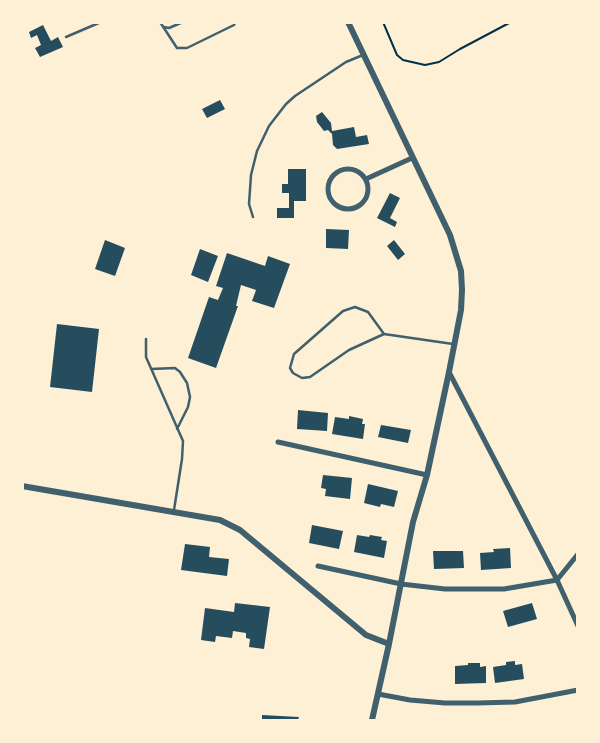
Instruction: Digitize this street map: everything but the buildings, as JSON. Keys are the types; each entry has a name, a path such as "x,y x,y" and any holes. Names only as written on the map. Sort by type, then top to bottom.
{"street":[{"path":"348,22 450,235 461,271 461,310 449,372 427,475 413,522 372,720"},
{"path":"366,179 412,158"},
{"path":"353,169 360,172 366,179 367,195 359,205 347,208 335,204 331,199 328,186 330,180 340,170 353,169"},
{"path":"449,372 557,580 578,626"},
{"path":"278,442 427,475"},
{"path":"22,486 220,520 240,530 366,635 389,644"},
{"path":"318,566 401,584 445,589 504,589 557,580 578,554"},
{"path":"378,694 428,702 477,704 531,699 578,690"}],"lane":[{"path":"66,37 101,22"},
{"path":"160,22 177,48 187,48 234,26 235,22"},
{"path":"162,26 170,28 183,22"},
{"path":"253,218 249,204 251,175 257,151 269,126 286,104 295,96 346,62 363,55"},
{"path":"384,334 368,312 355,307 343,311 294,354 290,368 293,373 302,378 310,377 349,350 384,334 454,344"},
{"path":"146,339 146,357 183,441 174,512"},
{"path":"151,368 175,368 187,383 190,396 188,407 178,429"}],"path":[{"path":"383,22 397,55 403,60 426,65 439,62 511,22"}]}
